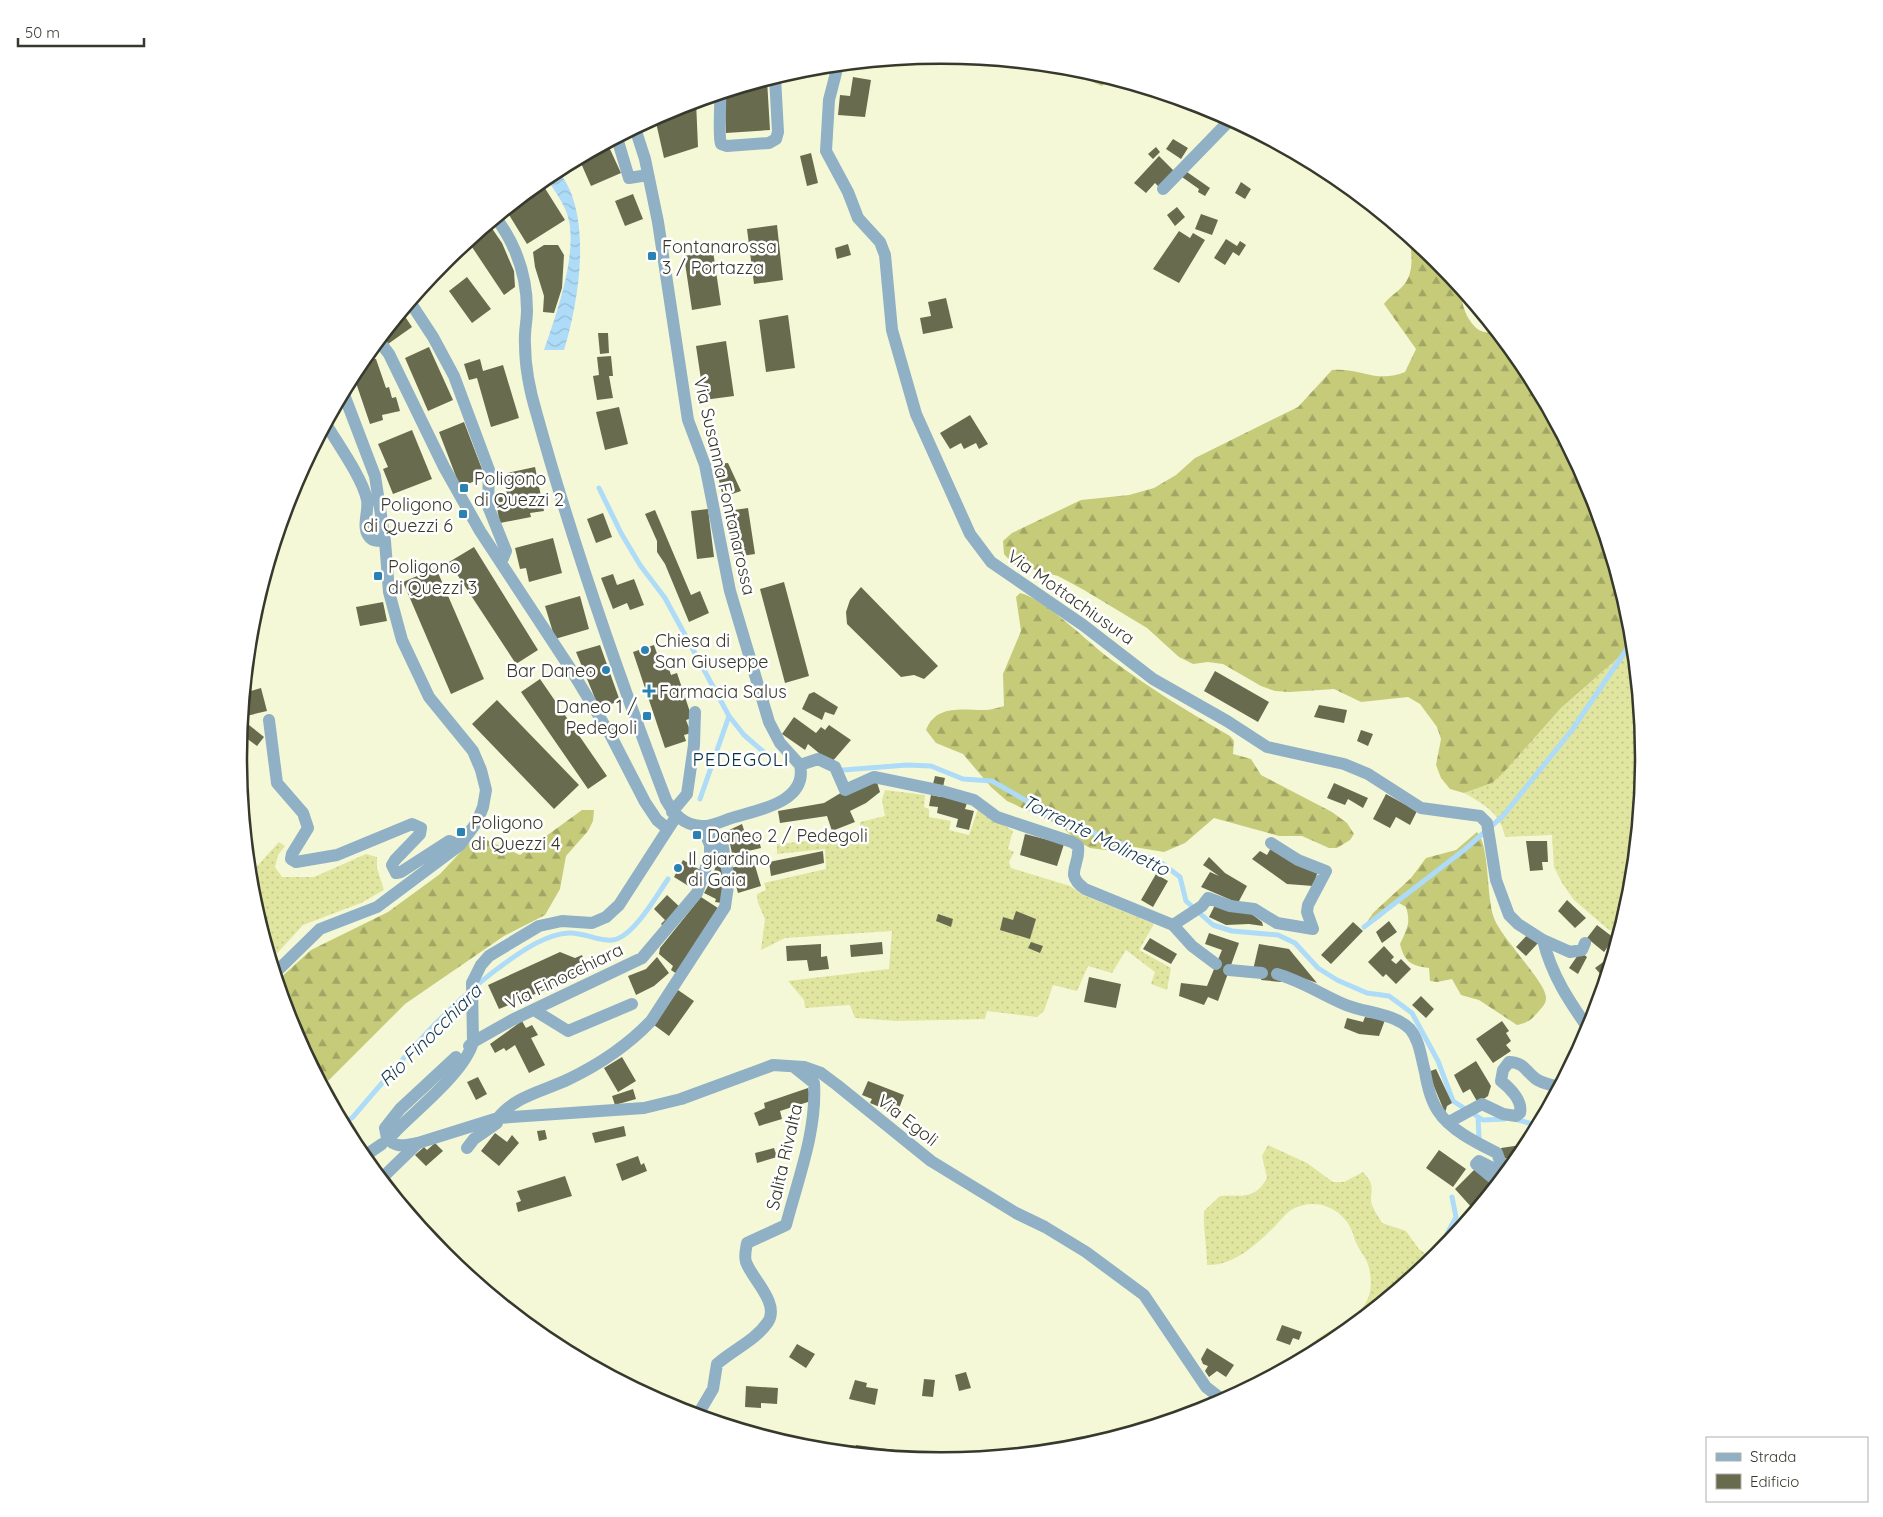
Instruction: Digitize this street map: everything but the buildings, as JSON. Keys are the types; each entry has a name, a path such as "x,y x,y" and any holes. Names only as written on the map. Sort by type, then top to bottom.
{"street":[{"name":"Via Mottachiusura","path":"836,72 829,100 826,151 848,192 858,218 880,242 885,254 892,330 916,414 970,534 991,562 1083,625 1153,679 1227,721 1267,747 1344,764 1368,774 1421,808 1480,816 1487,824 1496,880 1509,915 1518,924 1543,940 1570,952 1582,950 1585,943"},
{"path":"720,100 722,121 719,138 721,144 727,146 769,143 776,140 778,132 775,84"},
{"path":"1163,189 1225,125"},
{"name":"Via Susanna Fontanarossa","path":"637,134 659,227 688,420 705,465 730,591 769,722 780,743 800,765"},
{"path":"619,143 629,178 648,175"},
{"path":"499,223 516,255 524,277 527,310 524,343 527,373 536,415 610,643 661,787 674,814 702,826 782,802 793,793 800,778 800,765 818,759 835,767 845,790 874,776 974,800 997,817 1072,842 1078,846 1079,854 1073,878 1084,889 1173,925 1192,946 1216,964"},
{"path":"413,307 433,337 454,376 489,470 488,506 506,551 501,563"},
{"path":"383,346 389,354 444,467 480,531 570,668 611,736 645,802 657,820 668,829"},
{"path":"280,968 320,929 377,906 460,846 477,822 486,790 481,770 473,751 429,697 402,640 389,592 385,541 375,476 346,401"},
{"path":"330,430 362,485 367,500 366,531 368,536 374,540 385,541"},
{"path":"394,1133 456,1072 469,1055 472,1036 472,982 476,973 489,956 540,926 562,921 592,923 612,912 655,852 674,814 687,794 694,745 695,712"},
{"path":"269,720 277,783 303,813 305,825 308,828 292,854 291,859 296,862 337,854 412,824 421,828 420,834 395,860 392,865 396,873 402,872 449,841 460,846"},
{"path":"702,826 710,845 710,856"},
{"name":"Via Egoli","path":"502,1117 514,1102 584,1070 639,1033 651,1021 725,907 729,879 721,837 718,837 710,856"},
{"path":"1173,925 1202,906 1208,898 1214,898 1230,906 1254,909 1277,923 1313,929 1307,912 1308,905 1326,871 1298,860 1271,843"},
{"name":"Via Finocchiara","path":"418,1143 400,1146 394,1144 386,1138 385,1128 400,1109 456,1057 472,1036 534,1010 642,958 697,893 710,856"},
{"path":"1543,940 1548,957 1566,998 1584,1022"},
{"path":"1229,970 1262,973"},
{"path":"1277,974 1298,980 1346,1005 1386,1016 1410,1030 1420,1049 1425,1073 1438,1111 1449,1122 1496,1153 1501,1164 1497,1170 1480,1161 1476,1164 1494,1179"},
{"path":"534,1010 568,1031 632,1004"},
{"path":"1449,1122 1482,1104 1503,1114 1516,1116 1520,1113 1520,1105 1513,1092 1501,1081 1503,1070 1510,1062 1524,1065 1536,1079 1554,1086"},
{"name":"Via Egoli","path":"418,1143 502,1117 644,1108 681,1099 773,1065 791,1064 821,1073 931,1161 1016,1214 1045,1227 1086,1252 1144,1296 1206,1387 1217,1396"},
{"name":"Salita Rivalta","path":"701,1409 713,1389 717,1364 744,1346 770,1320 771,1306 746,1262 745,1250 747,1243 786,1225 802,1174 815,1100 814,1083 791,1064"},
{"path":"467,1148 474,1139 502,1117"},
{"path":"386,1175 418,1143"},
{"path":"370,1152 382,1144"}],"green space":[{"path":"1086,79 1105,83 1102,86"},
{"path":"1410,245 1462,298 1465,311 1471,322 1479,330 1491,333 1543,411 1565,451 1599,535 1613,579 1627,650 1561,708 1492,783 1464,793 1450,789 1441,778 1436,765 1441,739 1437,727 1420,704 1408,697 1361,702 1334,689 1290,692 1275,691 1261,686 1223,664 1208,662 1193,664 1179,657 1147,628 1084,590 1058,576 1013,564 1004,554 1003,541 1012,533 1081,500 1129,495 1154,488 1176,475 1195,458 1298,407 1332,370 1351,371 1377,376 1395,375 1405,372 1416,349 1384,304 1401,288 1409,277"},
{"path":"1020,593 1055,613 1103,653 1142,681 1185,710 1230,736 1234,741 1233,754 1251,759 1261,775 1332,812 1347,823 1354,834 1350,840 1337,848 1329,848 1302,836 1279,836 1214,818 1185,843 1164,852 1134,847 1105,850 1090,848 1077,841 1061,826 1007,801 991,787 963,754 936,743 926,730 930,722 943,712 959,709 989,710 1004,706 1003,674 1021,631 1016,597"},
{"path":"1627,650 1635,713 1635,804 1623,894 1615,931 1609,930 1574,900 1562,883 1554,867 1552,835 1505,837 1496,816 1485,806 1464,793 1492,783 1561,708"},
{"path":"885,790 925,795 924,807 929,809 929,817 951,821 949,830 969,835 978,809 1013,831 1008,849 1014,852 1009,862 1011,868 1070,886 1083,895 1154,924 1139,950 1171,968 1167,990 1151,984 1155,972 1126,950 1112,973 1088,966 1077,991 1053,985 1044,1011 1037,1017 987,1011 985,1019 897,1021 855,1018 850,1005 805,1008 804,1000 788,981 889,969 892,931 785,938 761,950 765,919 758,903 757,894 766,890 764,883 826,869 825,849 777,854 777,844 836,838 860,832 860,822 885,816 882,800"},
{"path":"582,810 594,810 593,821 588,831 566,856 560,889 545,915 504,936 405,1004 327,1082 300,1024 282,976 311,950 388,912 440,874 469,843 480,837 520,855"},
{"path":"1477,832 1484,848 1494,918 1505,937 1532,971 1546,998 1544,1005 1532,1018 1517,1025 1479,1000 1461,995 1452,979 1437,982 1430,981 1429,968 1417,966 1406,959 1400,944 1407,926 1406,907 1399,903 1375,921 1366,924 1373,913 1411,878 1426,858 1456,850"},
{"path":"279,842 285,846 278,855 275,867 282,877 314,877 366,854 377,857 377,868 384,890 361,903 303,925 275,955 260,894 256,867"},
{"path":"1268,1145 1307,1163 1333,1182 1344,1182 1363,1172 1371,1183 1371,1201 1382,1223 1406,1231 1419,1249 1427,1255 1400,1281 1364,1310 1308,1348 1312,1343 1359,1311 1367,1301 1371,1286 1366,1260 1355,1241 1350,1227 1338,1213 1321,1205 1301,1206 1291,1210 1261,1240 1244,1253 1226,1262 1207,1265 1204,1211 1220,1196 1241,1196 1258,1190 1267,1178 1262,1156"}],"water":[{"path":"562,177 569,187 576,208 580,257 578,282 570,330 564,350 544,350 565,281 571,243 570,226 566,211 550,185"}],"waterway":[{"path":"599,488 621,533 640,565 665,598 729,716 744,735 766,754"},
{"path":"1364,927 1464,850 1503,816 1572,730 1627,649"},
{"name":"Rio Finocchiara","path":"700,799 729,716"},
{"name":"Torrente Molinetto","path":"843,770 907,765 931,766 963,779 992,781 1053,816 1082,825 1104,839 1123,844 1138,854 1159,861 1180,877 1186,901 1213,925 1232,931 1278,935 1295,943 1318,968 1337,980 1367,993 1389,996 1412,1013 1438,1061 1453,1101 1483,1120 1505,1119"},
{"name":"Rio Finocchiara","path":"349,1120 445,1014 465,995 508,961 537,943 561,934 575,933 606,940 617,939 639,921 668,879"},
{"path":"1478,1117 1479,1137"},
{"name":"Torrente Molinetto","path":"1515,1119 1532,1124"},
{"path":"1446,1236 1456,1217 1452,1197"}],"place":[{"name":"Fontanarossa 3 / Portazza","path":"652,256"},
{"name":"Poligono di Quezzi 2","path":"464,488"},
{"name":"Poligono di Quezzi 6","path":"463,514"},
{"name":"Poligono di Quezzi 3","path":"378,576"},
{"name":"Chiesa di San Giuseppe","path":"645,650"},
{"name":"Bar Daneo","path":"606,670"},
{"name":"Farmacia Salus","path":"649,691"},
{"name":"Daneo 1 / Pedegoli","path":"647,716"},
{"name":"Poligono di Quezzi 4","path":"461,832"},
{"name":"Daneo 2 / Pedegoli","path":"697,835"},
{"name":"Il giardino di Gaia","path":"678,868"}],"district":[{"name":"PEDEGOLI","path":"741,759"}]}
